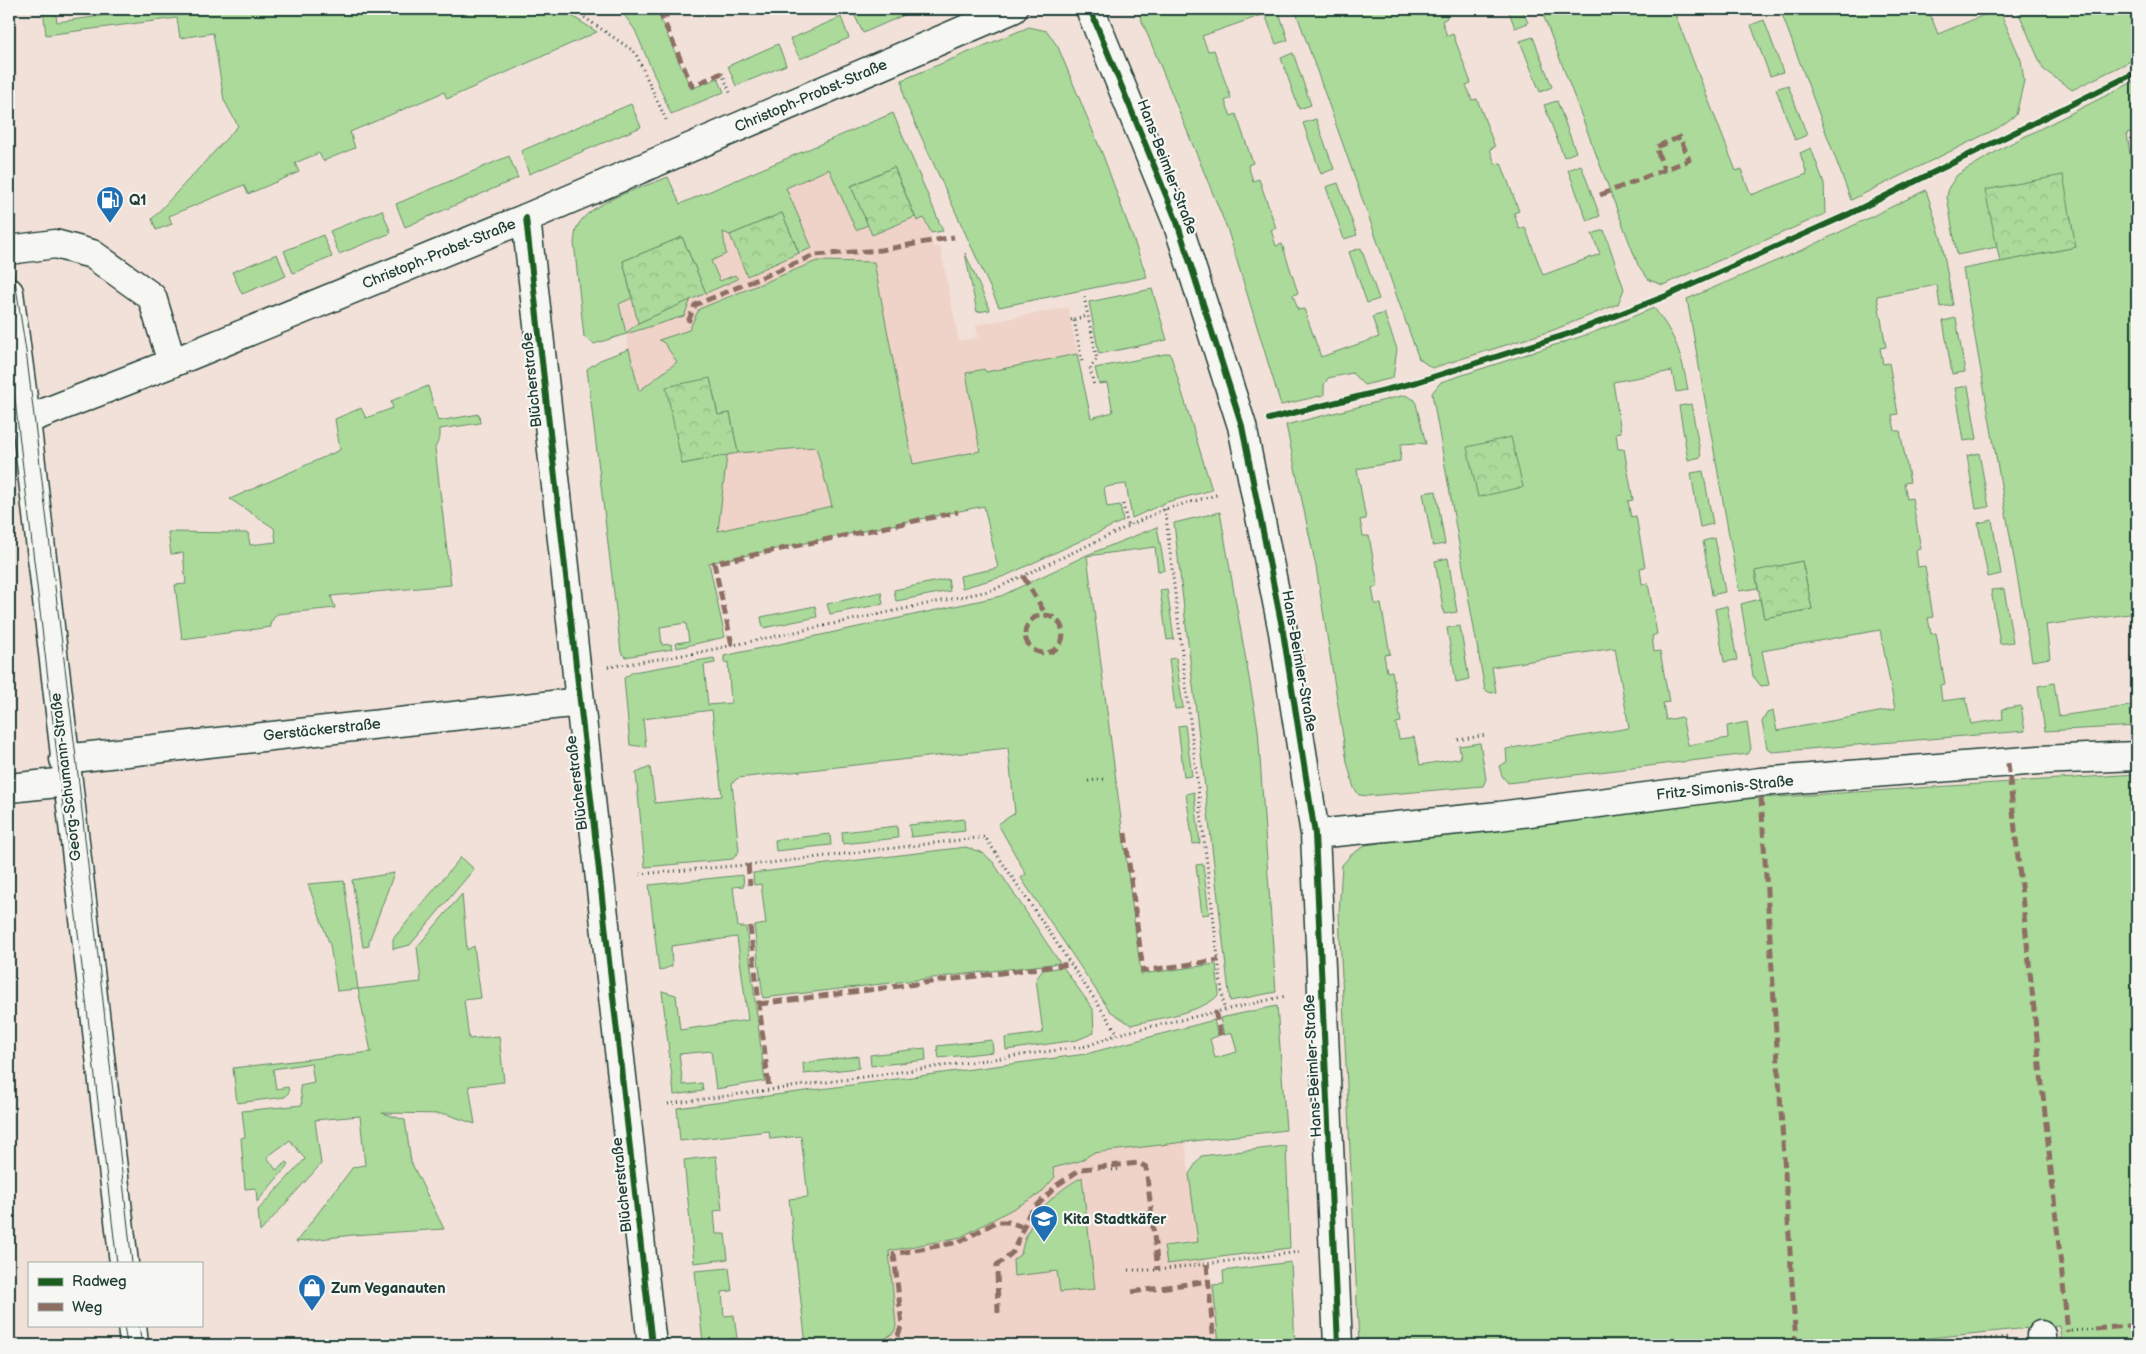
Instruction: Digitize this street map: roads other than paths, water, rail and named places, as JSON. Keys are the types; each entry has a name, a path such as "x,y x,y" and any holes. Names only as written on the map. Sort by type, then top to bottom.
{"street":[{"name":"Christoph-Probst-Straße","path":"26,420 172,363 526,218 1013,9"},
{"name":"Hans-Beimler-Straße","path":"1090,9 1177,222 1242,426 1283,632 1314,834 1338,1345"},
{"name":"Blücherstraße","path":"526,218 652,1345"},
{"path":"9,250 55,244 92,254 152,297 172,363"},
{"name":"Georg-Schumann-Straße","path":"9,292 26,420 65,770 124,1262"},
{"name":"Gerstäckerstraße","path":"9,788 65,770 580,702"},
{"name":"Fritz-Simonis-Straße","path":"1314,834 1499,816 1760,782 2039,760 2137,756"},
{"path":"132,1326 134,1345"}],"tram line":[{"path":"9,242 26,351 76,757 132,1262"},
{"path":"9,349 117,1262"},
{"path":"124,1326 127,1345"},
{"path":"139,1326 142,1345"}],"place":[{"name":"Q1","path":"110,224"},
{"name":"Kita Stadtkäfer","path":"1044,1243"},
{"name":"Zum Veganauten","path":"312,1312"}]}
